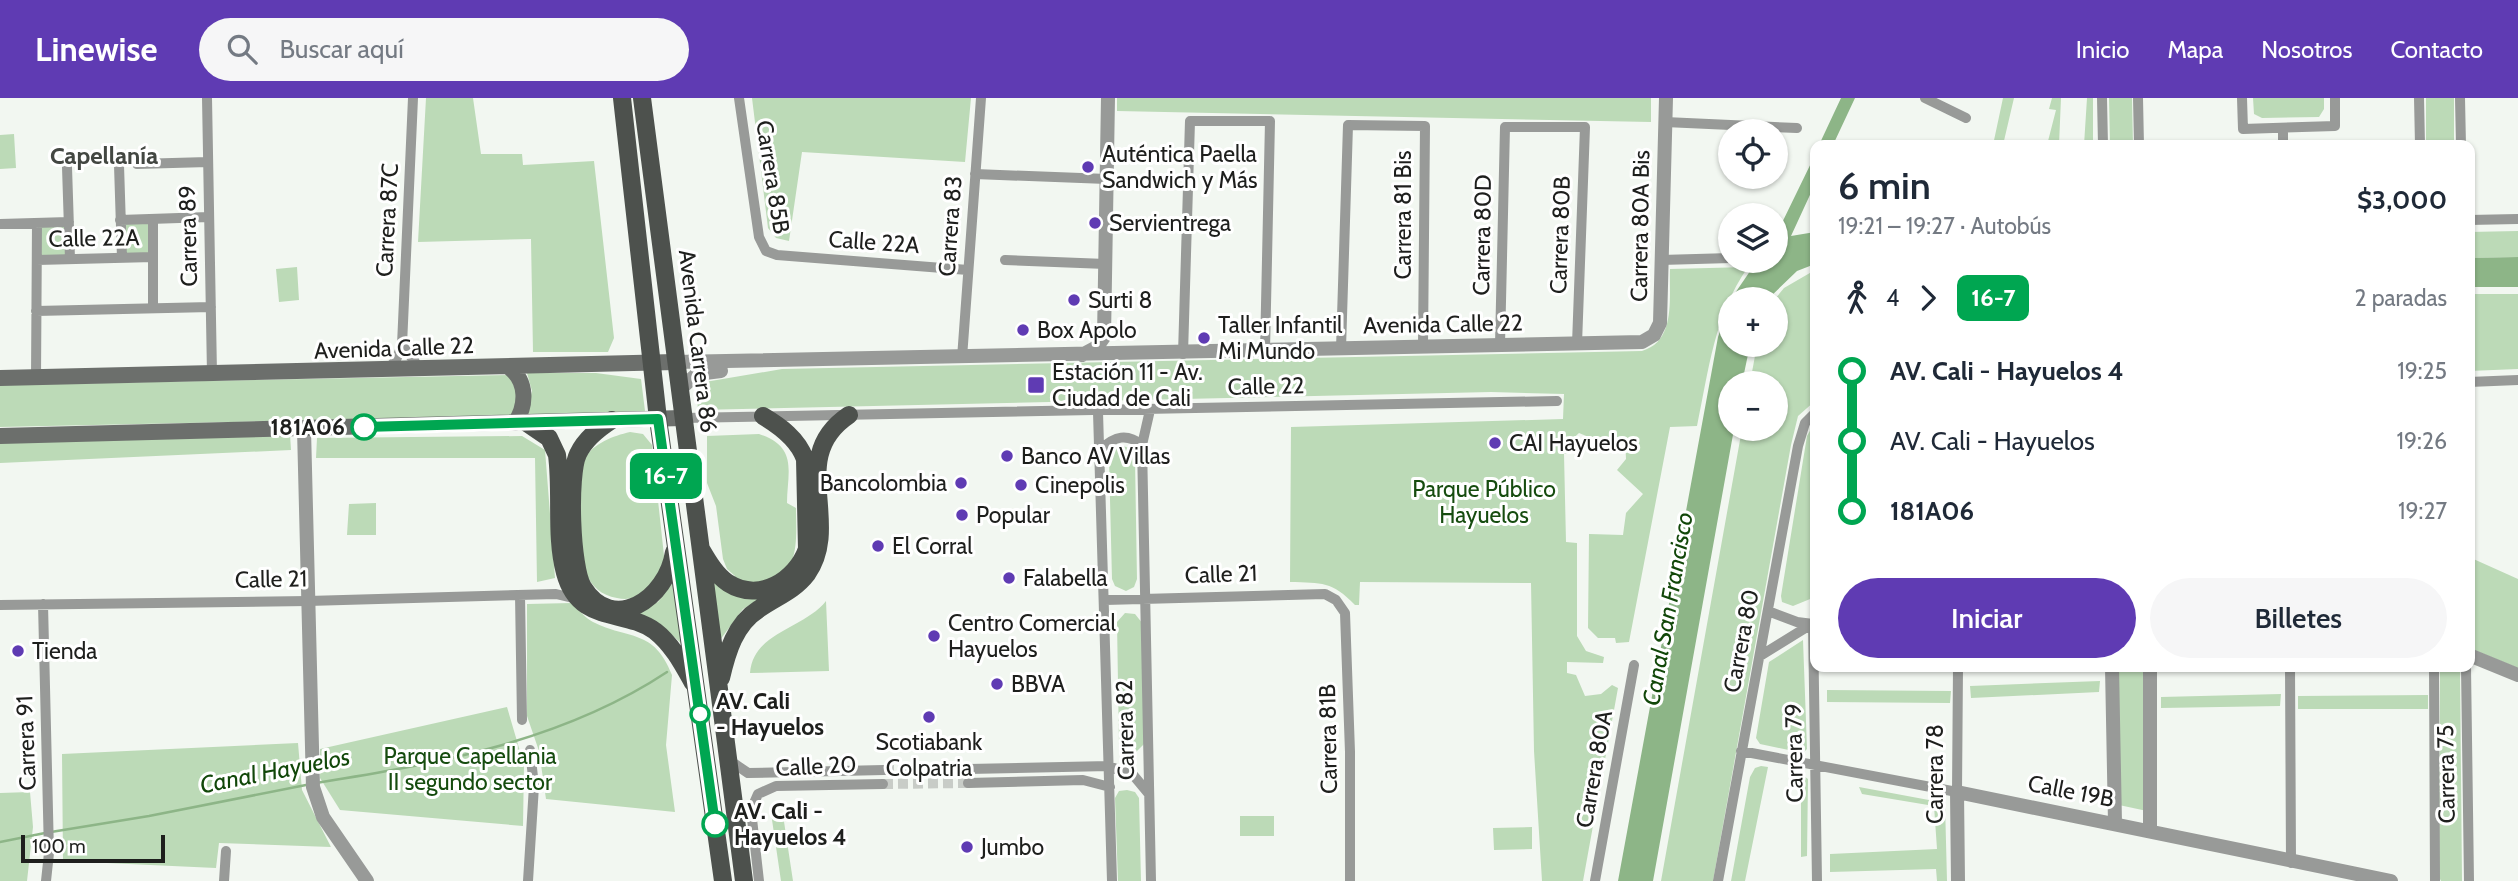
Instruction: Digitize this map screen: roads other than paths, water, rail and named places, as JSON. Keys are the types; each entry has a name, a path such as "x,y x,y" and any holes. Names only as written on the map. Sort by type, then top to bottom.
{"main road":[{"name":"Avenida Carrera 86","path":"622,98 658,419 723,881"},
{"name":"Avenida Carrera 86","path":"642,98 698,545 719,688 725,756 744,881"},
{"name":"Avenida Calle 22","path":"0,378 386,371 676,362"},
{"path":"510,368 519,378 524,394 521,423"},
{"path":"719,688 731,643 746,620 796,587 814,561 819,525 820,446 829,431 849,415"},
{"path":"698,545 725,581 749,589 773,586 788,578 804,558 807,549 805,458 800,447 782,428 763,416"},
{"path":"0,436 683,418"},
{"path":"612,420 591,436 575,462 574,541 578,573 583,587 609,606 626,608 639,605 657,592 664,583 675,542"},
{"path":"521,423 550,438 557,455 565,573 581,601 603,615 643,625 655,631 677,655 698,692"}],"street":[{"name":"Carrera 89","path":"207,98 212,374"},
{"name":"Carrera 87C","path":"386,371 396,360 402,345 413,98"},
{"name":"Carrera 85B","path":"739,98 759,237 766,251 777,255"},
{"name":"Carrera 83","path":"962,358 981,98"},
{"path":"1076,356 1091,351 1104,337 1108,98"},
{"name":"Carrera 80A Bis","path":"1638,343 1654,335 1660,323 1665,98"},
{"path":"1925,98 1966,118"},
{"path":"2102,98 2103,140"},
{"path":"2138,98 2139,140"},
{"path":"2242,98 2243,129 2335,126 2335,98"},
{"path":"2419,98 2420,140"},
{"path":"2460,98 2460,140"},
{"path":"1182,354 1190,121 1270,121 1265,351"},
{"path":"1665,122 1797,128"},
{"name":"Carrera 81 Bis","path":"1341,349 1348,125 1425,126 1423,346"},
{"name":"Carrera 80B","path":"1505,127 1585,127 1577,344"},
{"name":"Carrera 80D","path":"1500,345 1505,127"},
{"path":"2283,128 2283,140"},
{"path":"137,164 208,162"},
{"path":"118,165 122,258"},
{"path":"67,167 70,259"},
{"path":"975,174 1107,179"},
{"path":"120,219 209,217"},
{"path":"153,219 153,308"},
{"path":"2475,220 2518,219"},
{"path":"0,225 69,222"},
{"path":"36,379 37,223"},
{"name":"Calle 22A","path":"777,255 968,270"},
{"name":"Calle 22A","path":"37,260 153,257"},
{"path":"1661,260 1718,258"},
{"path":"1004,260 1106,264"},
{"path":"36,311 211,307"},
{"path":"1104,337 1114,348 1133,355"},
{"name":"Avenida Calle 22","path":"676,362 1638,343"},
{"path":"402,345 421,370"},
{"name":"Avenida Calle 22","path":"679,390 691,377 708,371 750,369 788,361"},
{"path":"2475,382 2518,380"},
{"name":"Calle 22","path":"683,418 1557,401"},
{"name":"Carrera 82","path":"1150,410 1142,445 1151,881"},
{"name":"Carrera 82","path":"1098,412 1112,881"},
{"name":"Carrera 80","path":"1718,881 1798,446 1805,424 1810,418"},
{"path":"304,429 313,786 318,809 367,881"},
{"path":"1101,449 1120,437 1131,438 1142,445"},
{"path":"542,594 557,586 565,573"},
{"name":"Calle 21","path":"0,605 308,601 542,594 568,594 581,601"},
{"name":"Calle 21","path":"1105,600 1325,594 1336,600"},
{"path":"520,595 522,720"},
{"name":"Carrera 81B","path":"1336,600 1345,613 1348,664 1350,881"},
{"name":"Carrera 91","path":"43,604 49,815 46,881"},
{"path":"1768,611 1797,622 1810,623"},
{"path":"1760,656 1810,625"},
{"path":"2475,662 2518,675"},
{"name":"Carrera 80A","path":"1595,881 1633,665"},
{"name":"Carrera 79","path":"1814,672 1817,881"},
{"name":"Carrera 78","path":"1958,672 1958,881"},
{"path":"2112,672 2115,823"},
{"path":"2150,672 2150,831"},
{"path":"2290,672 2291,863"},
{"name":"Carrera 75","path":"2434,672 2435,881"},
{"name":"Carrera 75","path":"2469,881 2470,672"},
{"path":"528,881 534,786 530,750"},
{"name":"Calle 19B","path":"1741,751 2115,823 2291,863 2391,881"},
{"name":"Calle 20","path":"725,756 748,773 884,770"},
{"path":"968,769 1109,766 1134,776 1149,794"},
{"path":"968,783 1083,780 1110,787"},
{"name":"Calle 20","path":"759,881 751,810 758,793 776,786 883,784"},
{"path":"225,881 226,851"}],"water":[{"path":"1841,98 1855,98 1835,140 1821,140"},
{"path":"1810,165 1810,195 1791,236 1810,233 1810,266 1797,271 1780,287 1739,287 1749,273 1788,273 1788,210"},
{"path":"2518,257 2518,287 2475,287 2475,258"},
{"name":"Canal San Francisco","path":"1718,337 1718,357 1747,357 1745,371 1718,371 1718,441 1732,441 1653,881 1618,881"}],"waterway":[{"name":"Canal Hayuelos","path":"316,783 453,758 498,746 585,716 627,696 667,672"},
{"name":"Canal Hayuelos","path":"51,832 306,785"},
{"name":"Canal Hayuelos","path":"0,842 45,833"}],"tunnel":[{"path":"884,770 968,769"},
{"path":"883,784 968,783"}],"place":[{"name":"Auténtica Paella Sandwich y Más","path":"1088,167"},
{"name":"Servientrega","path":"1095,223"},
{"name":"Surti 8","path":"1074,300"},
{"name":"Box Apolo","path":"1023,330"},
{"name":"Taller Infantil Mi Mundo","path":"1204,338"},
{"name":"Estación 11 - Av. Ciudad de Cali","path":"1036,385"},
{"name":"181A06","path":"364,427"},
{"name":"CAI Hayuelos","path":"1495,443"},
{"name":"Banco AV Villas","path":"1007,456"},
{"name":"Bancolombia","path":"961,483"},
{"name":"Cinepolis","path":"1021,485"},
{"name":"Popular","path":"962,515"},
{"name":"El Corral","path":"878,546"},
{"name":"Falabella","path":"1009,578"},
{"name":"Centro Comercial Hayuelos","path":"934,636"},
{"name":"Tienda","path":"18,651"},
{"name":"BBVA","path":"997,684"},
{"name":"AV. Cali - Hayuelos","path":"700,714"},
{"name":"Scotiabank Colpatria","path":"929,717"},
{"name":"AV. Cali - Hayuelos 4","path":"715,824"},
{"name":"Jumbo","path":"967,847"}],"district":[{"name":"Capellanía","path":"104,156"}],"park label":[{"name":"Parque Público Hayuelos","path":"1484,502"},
{"name":"Parque Capellania II segundo sector","path":"470,769"}]}
